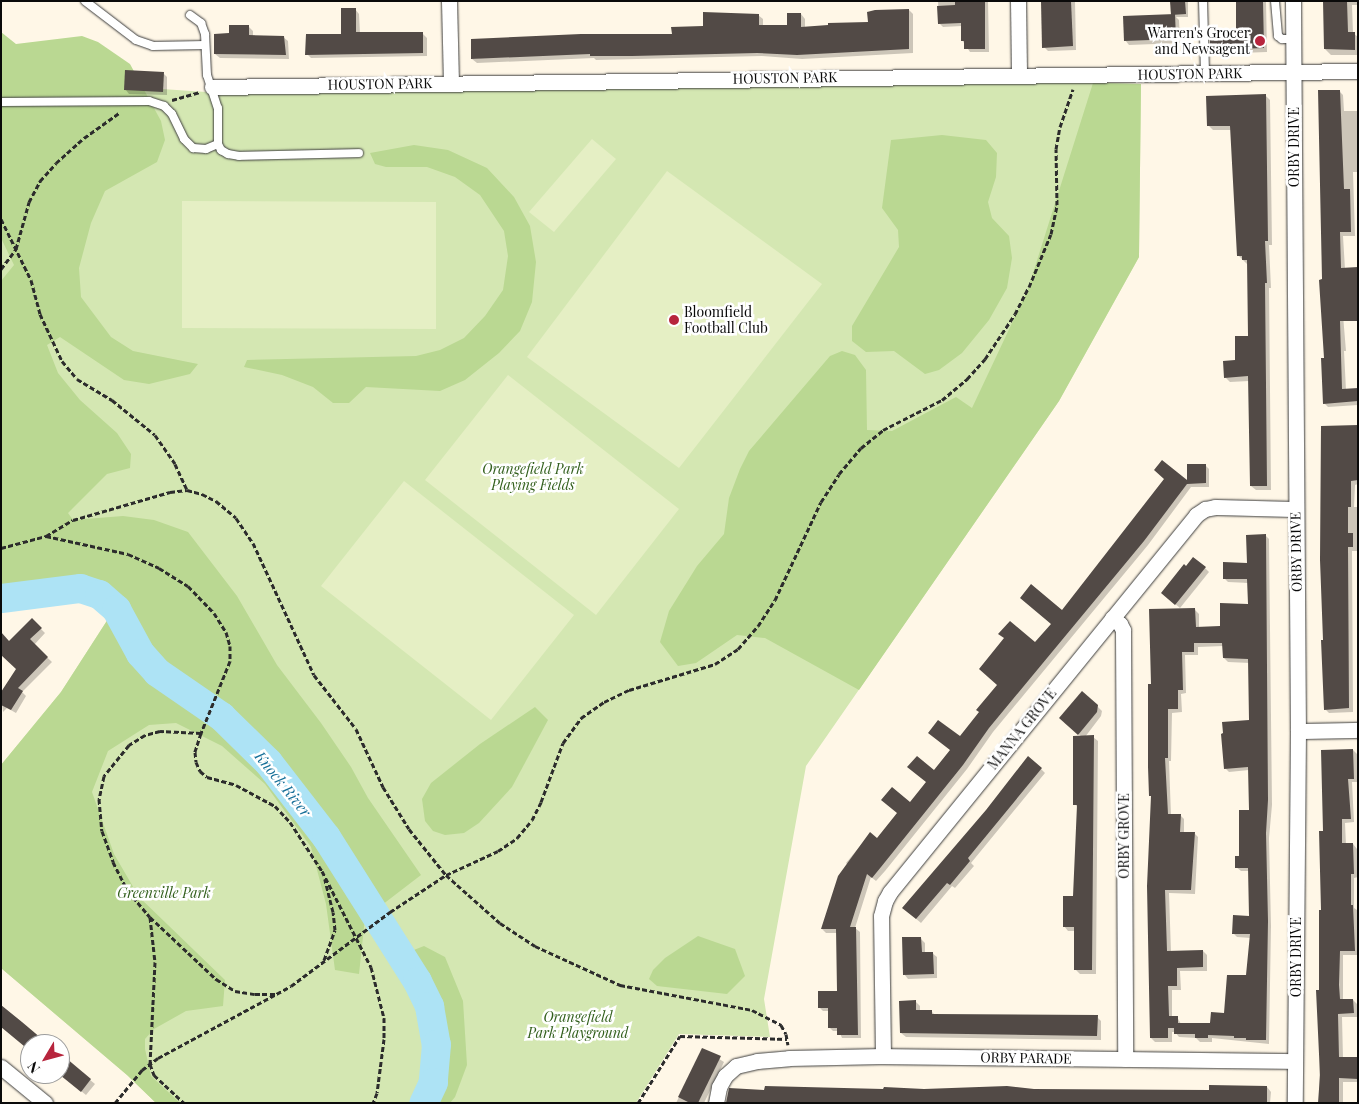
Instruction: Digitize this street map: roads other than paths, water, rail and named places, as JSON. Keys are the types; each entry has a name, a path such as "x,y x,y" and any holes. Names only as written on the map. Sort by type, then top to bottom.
{"street":[{"path":"449,1 451,83"},
{"path":"1018,1 1019,76"},
{"name":"ORBY DRIVE","path":"1293,1 1298,731 1295,1103"},
{"name":"HOUSTON PARK","path":"212,87 1358,71"},
{"name":"MANNA GROVE","path":"884,1056 881,916 885,901 1173,541 1196,515 1205,509 1295,509"},
{"name":"ORBY GROVE","path":"1112,618 1123,630 1125,1059"},
{"path":"1298,731 1358,730"},
{"name":"ORBY PARADE","path":"716,1103 719,1087 730,1070 757,1061 789,1058 884,1056 1295,1061"},
{"path":"1,1067 45,1103"}],"lane":[{"path":"85,1 136,40 154,46 205,45"},
{"path":"1203,1 1204,74"},
{"path":"1275,1 1278,36 1282,39 1293,39"},
{"path":"190,15 201,23 208,75 218,108 218,144 228,154 239,156 359,154"},
{"path":"1,102 149,101 164,106 168,110 180,127 184,139 193,148 206,149 218,144"}],"waterway":[{"name":"Knock River","path":"1,598 80,588 99,594 116,609 140,653 157,672 221,716 268,762 326,837 417,981 429,1006 436,1044 433,1082 423,1103"}],"place":[{"name":"Warren's Grocer and Newsagent","path":"1260,41"},
{"name":"Bloomfield Football Club","path":"674,320"}],"park label":[{"name":"Orangefield Park Playing Fields","path":"533,478"},
{"name":"Greenville Park","path":"164,893"},
{"name":"Orangefield Park Playground","path":"578,1026"}]}
